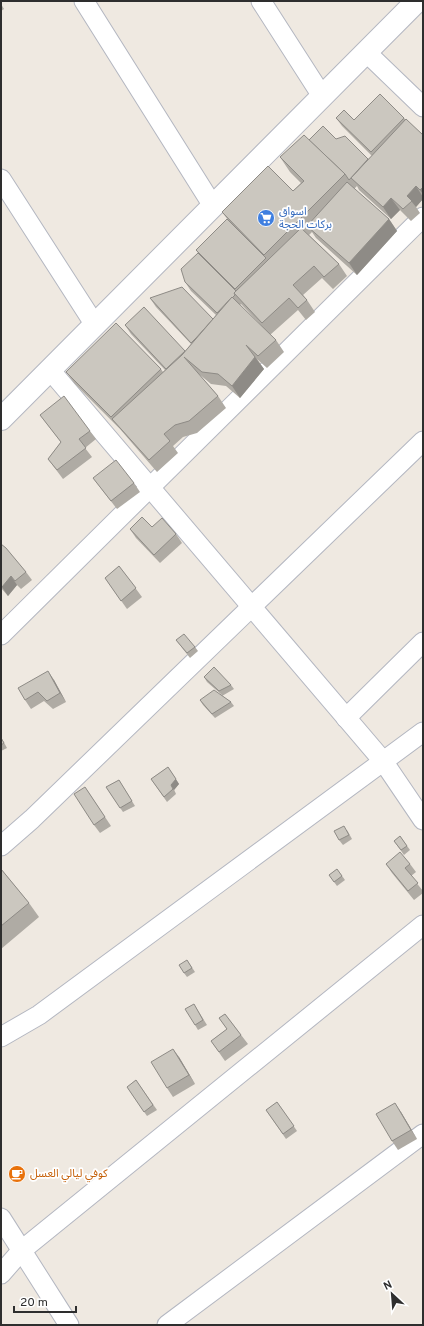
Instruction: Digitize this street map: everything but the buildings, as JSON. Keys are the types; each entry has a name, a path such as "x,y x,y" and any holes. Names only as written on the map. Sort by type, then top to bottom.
{"street":[{"path":"84,1 213,206"},
{"path":"261,1 322,96"},
{"path":"1,419 417,1"},
{"path":"366,52 423,107"},
{"path":"1,179 95,324"},
{"path":"1,635 423,217"},
{"path":"50,370 383,761 423,820"},
{"path":"1,846 38,813 423,441"},
{"path":"346,718 423,642"},
{"path":"1,1037 39,1015 423,732"},
{"path":"1,1274 22,1250 423,924"},
{"path":"167,1325 423,1134"},
{"path":"1,1218 69,1325"}],"place":[{"name":"اسواق بركات الحجة","path":"266,218"},
{"name":"كوفي ليالي العسل","path":"17,1174"}]}
